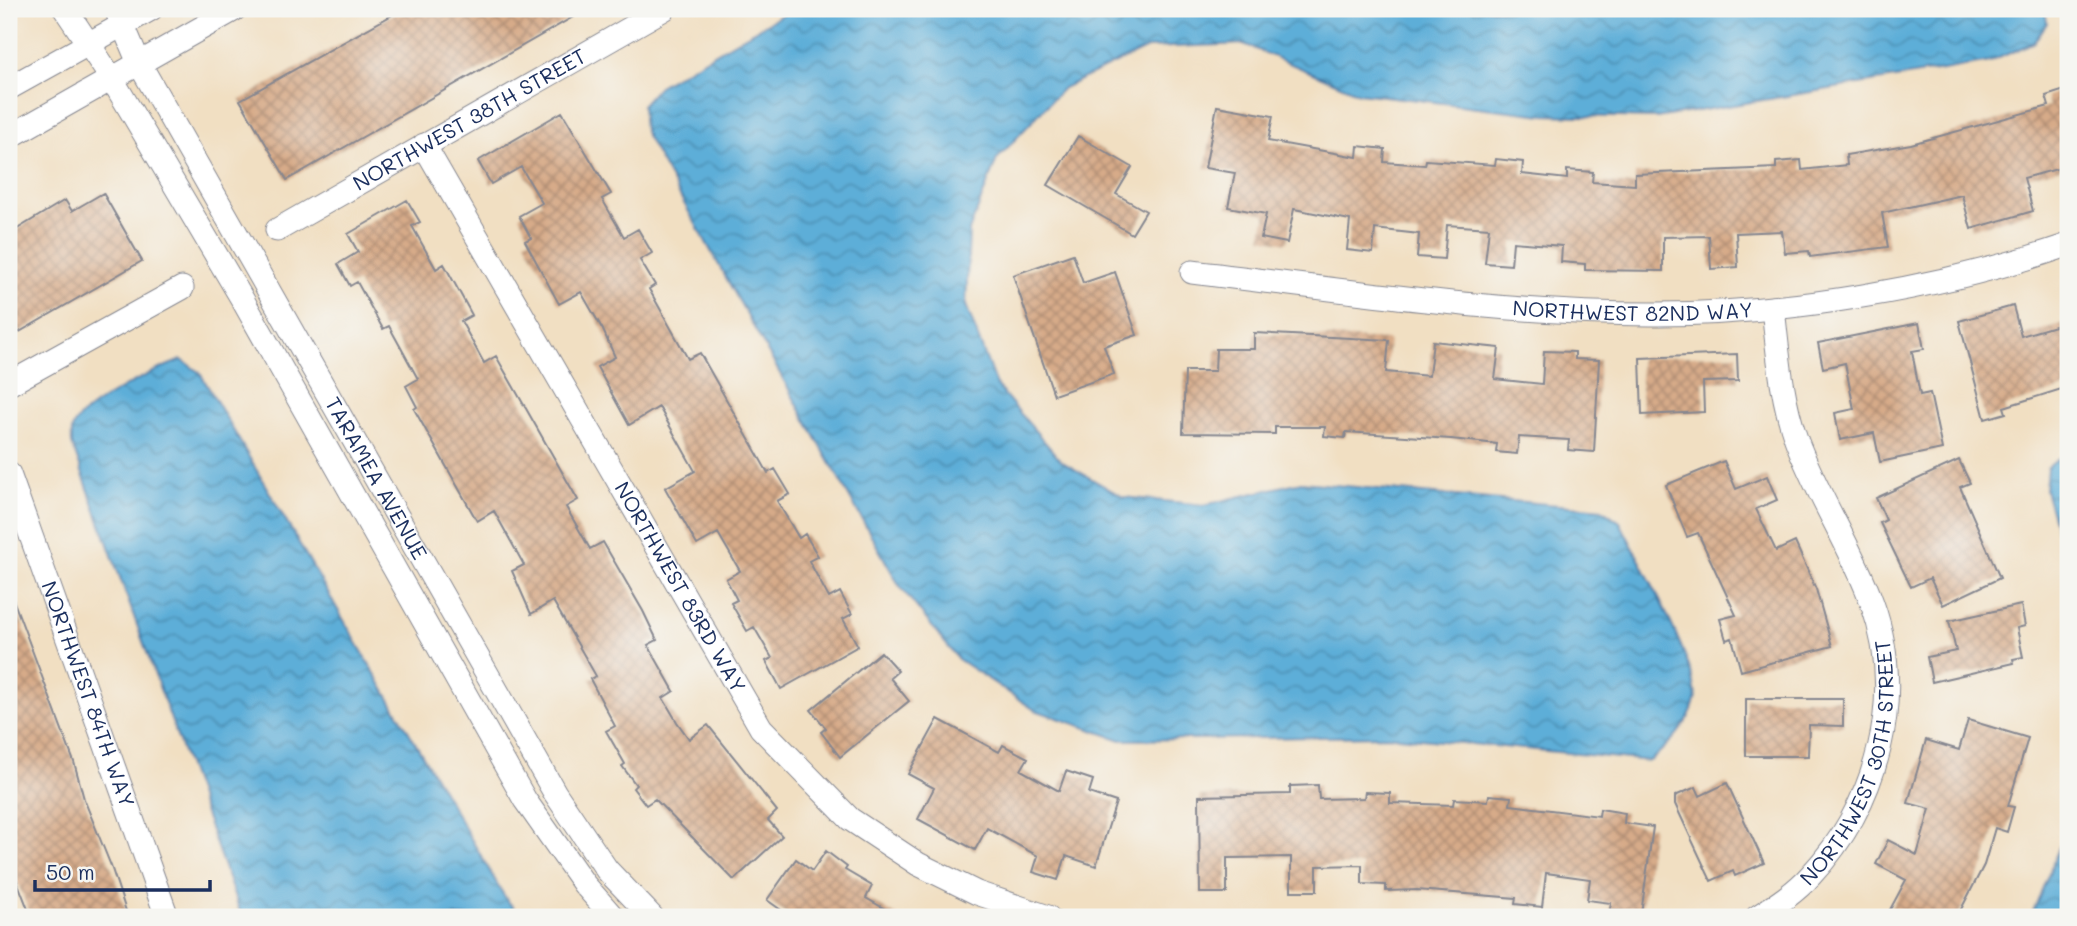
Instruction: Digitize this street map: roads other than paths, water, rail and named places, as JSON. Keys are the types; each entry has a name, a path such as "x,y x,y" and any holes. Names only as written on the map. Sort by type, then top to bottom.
{"street":[{"name":"TARAMEA AVENUE","path":"65,9 112,79 248,309 525,800 584,884 613,917"},
{"path":"9,88 88,44 119,17 151,9"},
{"path":"9,137 235,9"},
{"name":"NORTHWEST 38TH STREET","path":"277,230 664,9"},
{"name":"TARAMEA AVENUE","path":"119,17 139,63 555,793 607,870 652,917"},
{"name":"NORTHWEST 83RD WAY","path":"424,145 761,728 850,819 918,864 1019,909 1048,917"},
{"name":"NORTHWEST 82ND WAY","path":"1192,272 1466,305 1651,314 1773,308 1962,274 2068,244"},
{"path":"9,384 182,288"},
{"name":"NORTHWEST 30TH STREET","path":"1756,917 1810,877 1850,822 1866,791 1880,750 1888,678 1872,604 1815,486 1795,436 1781,377 1773,308"},
{"name":"NORTHWEST 84TH WAY","path":"9,474 167,917"}],"water":[{"path":"792,9 2045,9 2047,23 2034,42 1990,62 1656,118 1544,115 1359,93 1244,44 1147,48 1063,88 997,159 969,231 966,305 996,385 1061,461 1123,497 1204,505 1301,482 1602,509 1620,522 1679,641 1695,687 1692,711 1683,727 1650,761 1389,736 1121,740 1035,710 958,659 899,585 644,132 642,105 659,86"},
{"path":"182,360 200,373 506,899 521,917 242,917 72,444 73,427 90,408 140,379"},
{"path":"2068,451 2068,569 2045,490 2047,468"},
{"path":"2068,826 2068,917 2029,917 2033,912"}]}
